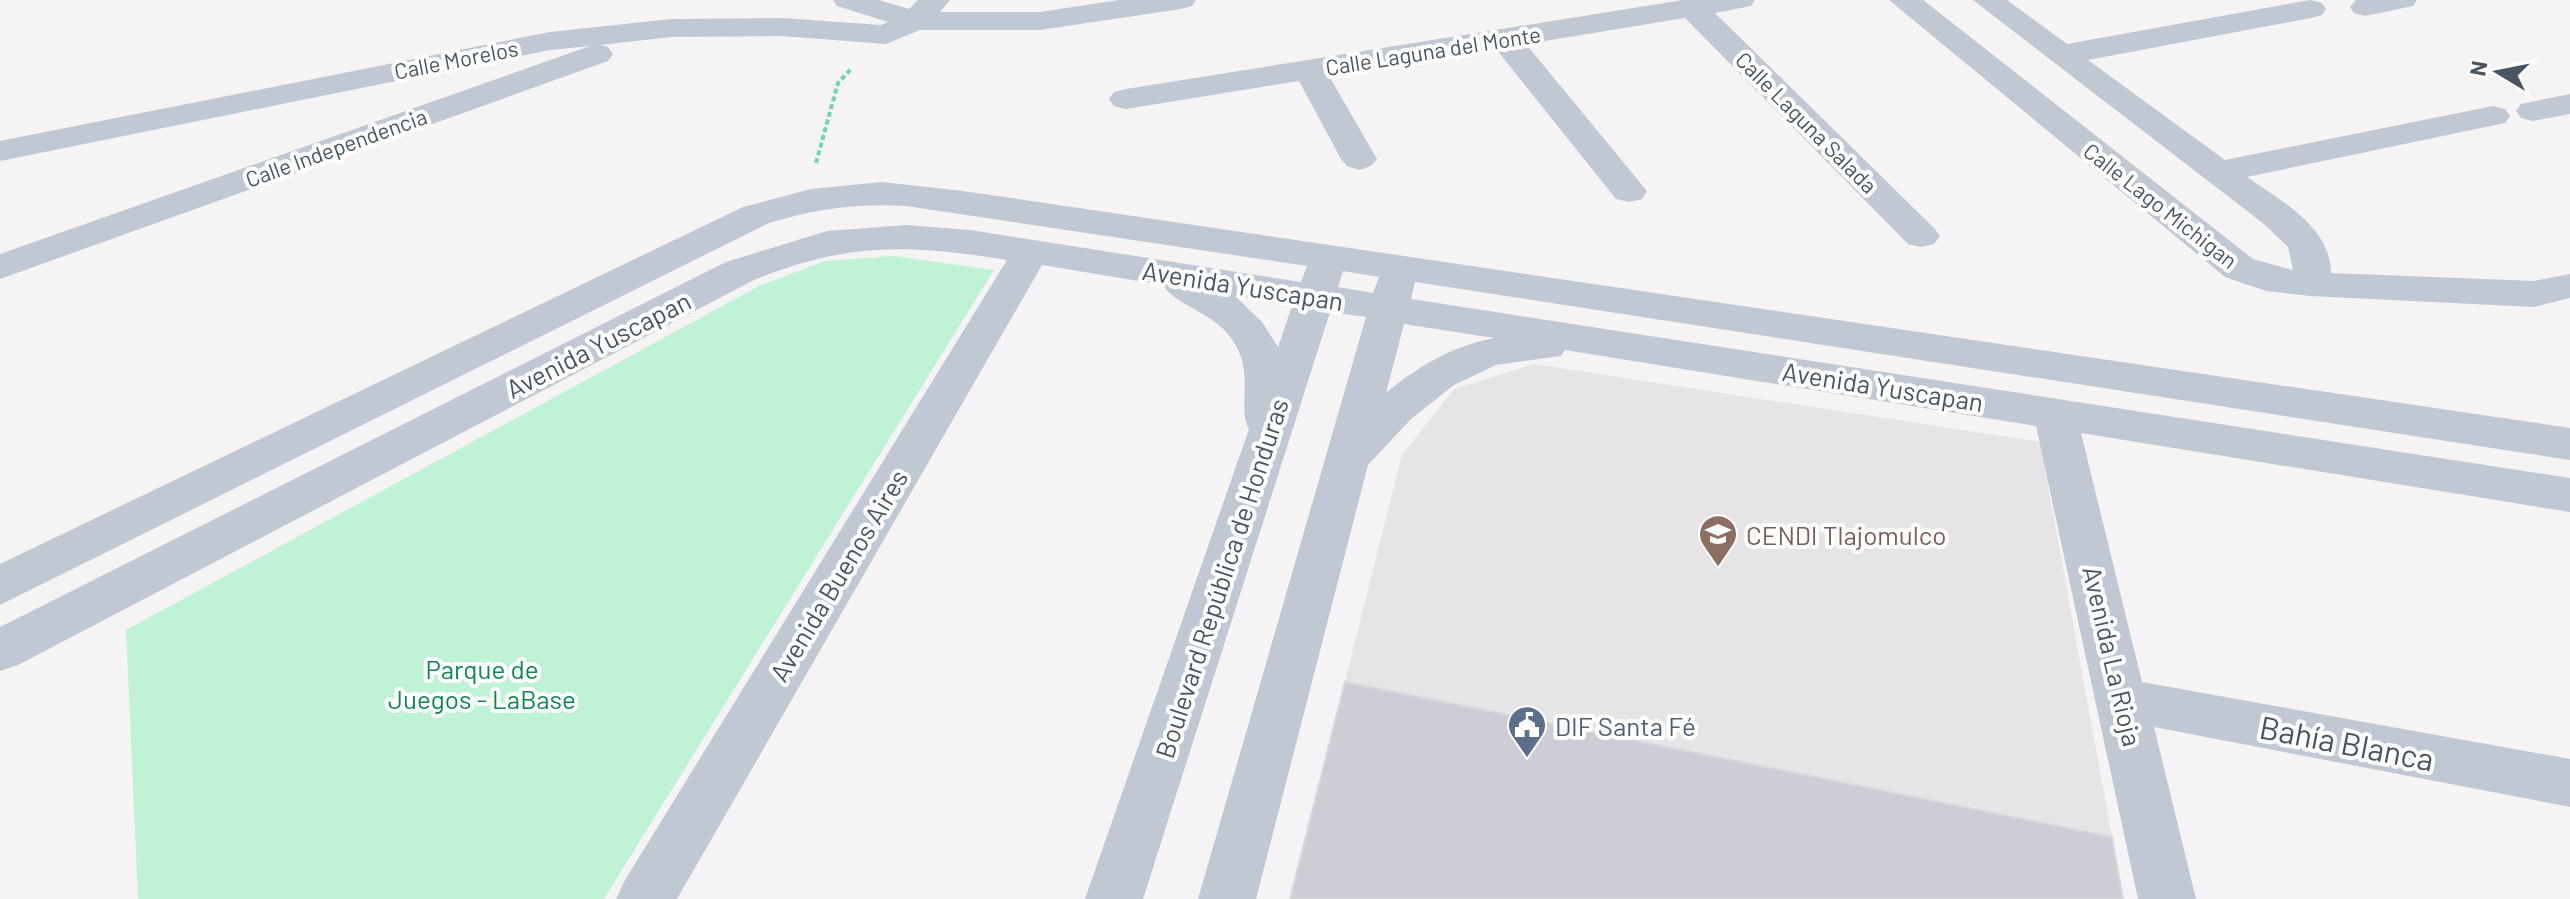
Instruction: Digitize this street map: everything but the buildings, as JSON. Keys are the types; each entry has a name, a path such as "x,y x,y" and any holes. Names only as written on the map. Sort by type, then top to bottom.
{"street":[{"path":"848,0 925,11 1040,21 1181,0"},
{"name":"Calle Laguna del Monte","path":"1126,99 1740,0"},
{"name":"Calle Lago Michigan","path":"1904,0 2239,268 2266,279 2310,284 2534,294 2570,286"},
{"path":"1988,0 2218,172 2306,243 2315,263 2310,284"},
{"path":"2365,7 2402,0"},
{"name":"Calle Laguna Salada","path":"1692,8 1921,236"},
{"path":"2061,55 2311,9"},
{"path":"886,35 925,11"},
{"name":"Calle Morelos","path":"0,151 487,52 671,28 782,27 886,35"},
{"name":"Calle Independencia","path":"0,267 671,28"},
{"path":"1504,38 1629,191"},
{"path":"1309,70 1359,159"},
{"path":"2533,111 2570,104"},
{"path":"2218,172 2493,116"},
{"name":"Avenida Yuscapan","path":"0,586 756,215 806,199 858,191 907,194 1322,277 1394,288 2570,444"},
{"name":"Avenida Yuscapan","path":"0,650 725,278 796,248 855,235 916,235 1138,268 1322,277"},
{"name":"Avenida Buenos Aires","path":"645,899 1031,251"},
{"path":"1138,268 1205,293 1231,311 1255,342 1268,377 1263,455"},
{"name":"Boulevard República de Honduras","path":"1114,899 1322,277"},
{"path":"1227,899 1394,288"},
{"name":"Avenida Yuscapan","path":"1394,288 1628,346 2570,495"},
{"path":"1346,467 1390,410 1444,369 1479,356 1534,346 1628,346"},
{"name":"Avenida La Rioja","path":"2055,414 2124,700 2167,899"},
{"name":"Bahía Blanca","path":"2124,700 2570,783"}],"path":[{"path":"806,199 838,83 886,35"}],"shaded area":[{"name":"CENDI Tlajomulco","path":"1534,364 2040,442 2112,837 1345,682 1402,455 1454,389"}],"green space":[{"name":"Parque de Juegos - LaBase","path":"894,256 994,270 604,899 138,899 126,630 759,286 825,261"}],"place":[{"name":"CENDI Tlajomulco","path":"1718,568"},
{"name":"DIF Santa Fé","path":"1527,759"}]}
